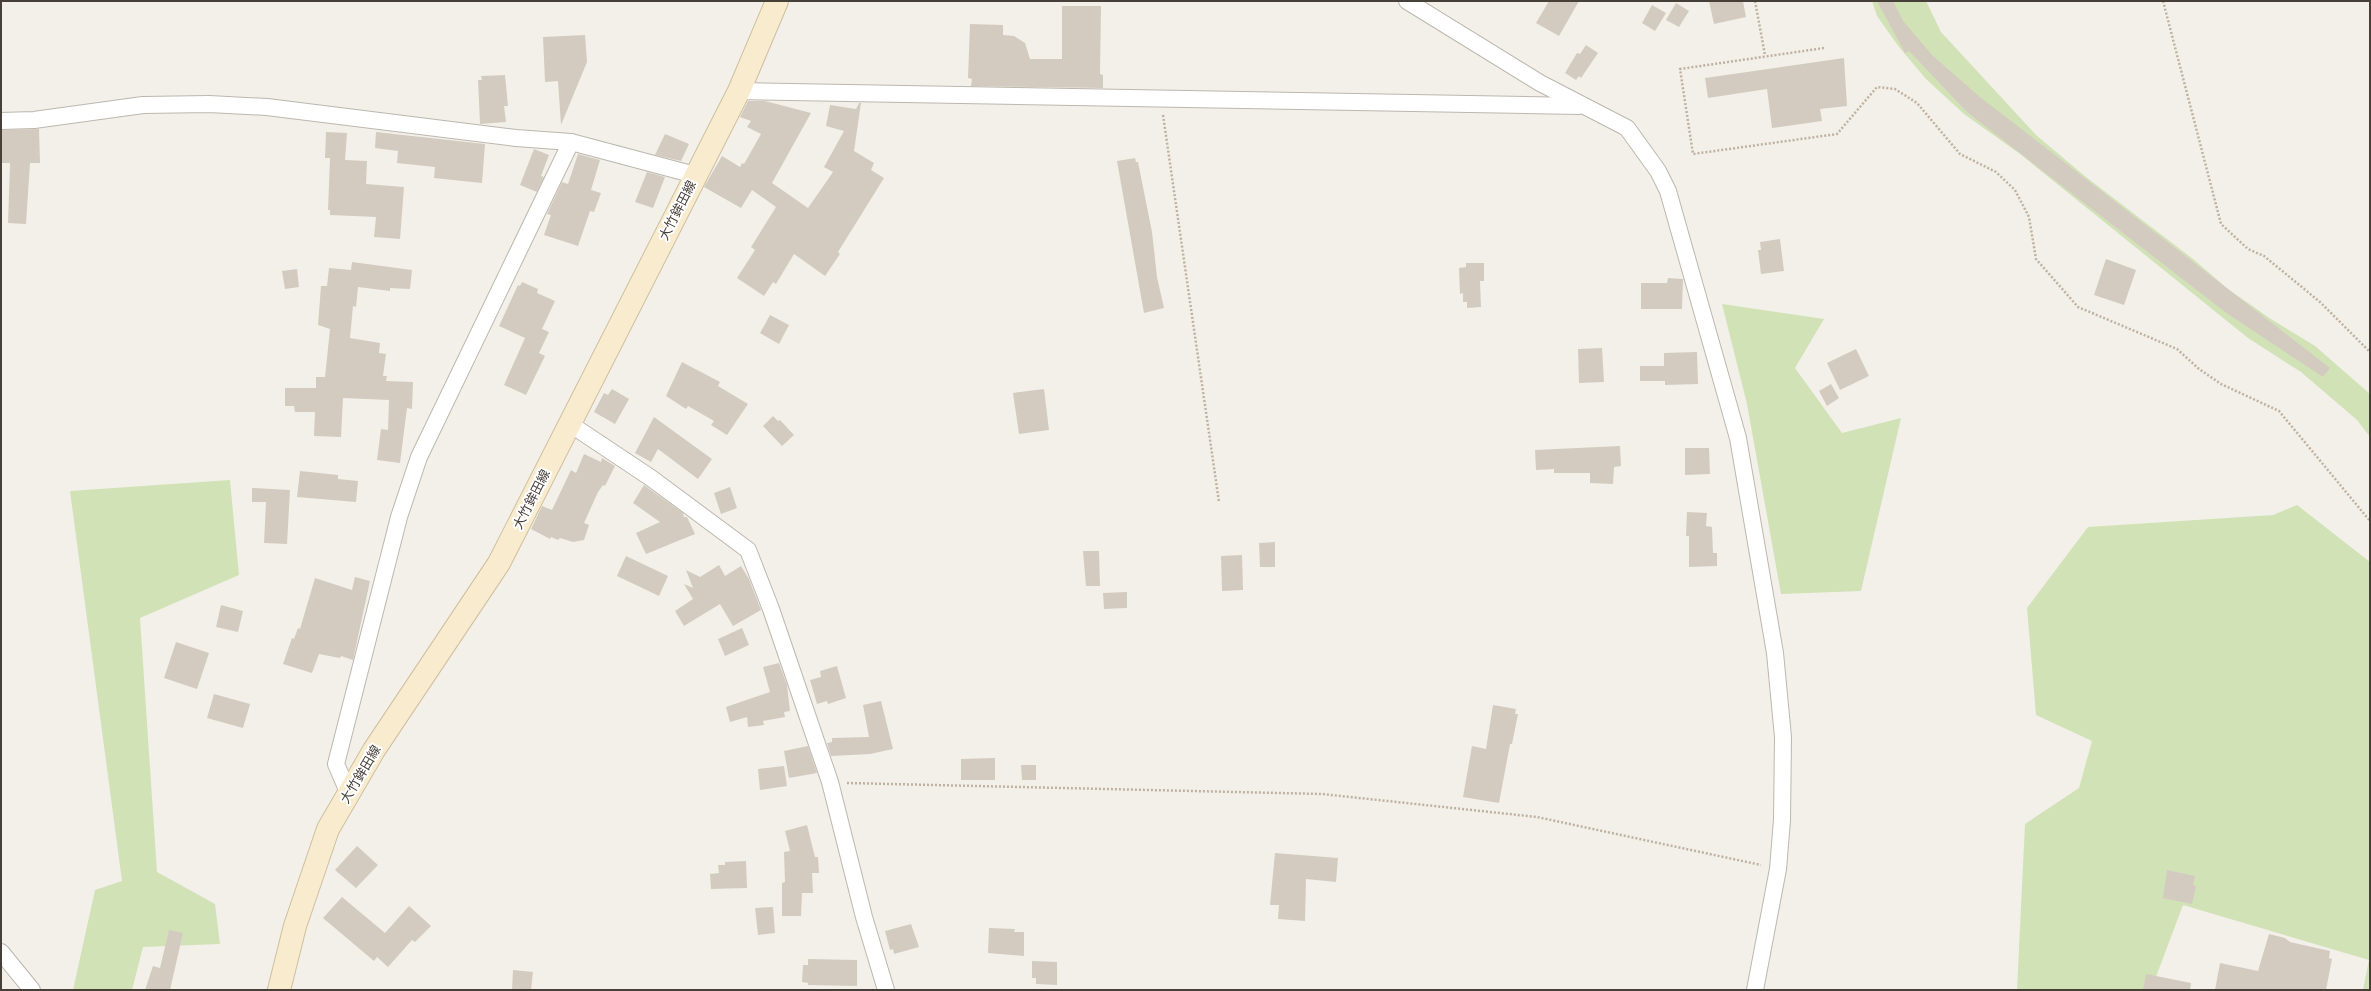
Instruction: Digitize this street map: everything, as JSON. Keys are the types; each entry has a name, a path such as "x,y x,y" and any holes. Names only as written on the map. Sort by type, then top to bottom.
{"main road":[{"name":"大竹鉾田線","path":"280,990 311,874 328,829 348,792 374,750 499,563 739,91 777,1"}],"street":[{"path":"1407,1 1540,83 1628,128 1658,171 1668,191 1738,438 1775,653 1784,737 1782,820 1778,869 1755,990"},
{"path":"739,91 1584,106"},
{"path":"1,121 34,120 143,105 209,104 267,107 516,138 571,142 695,175"},
{"path":"348,792 336,764 399,517 419,457 571,142"},
{"path":"570,424 651,478 748,550 771,609 830,782 864,917 886,990"},
{"path":"1,952 32,990"}],"path":[{"path":"1755,1 1765,55"},
{"path":"2163,1 2221,224 2248,249 2264,256 2320,302 2370,352"},
{"path":"1824,48 1765,55 1680,69 1693,154 1837,134 1877,87 1895,88 1917,103 1960,154 1996,172 2015,190 2029,216 2036,259 2078,307 2177,349 2221,384 2279,411 2370,521"},
{"path":"1160,98 1219,502"},
{"path":"830,782 1322,794 1537,817 1778,869"}],"green space":[{"path":"1872,1 1926,1 1941,32 2036,135 2086,177 2193,259 2228,289 2271,319 2315,346 2370,394 2370,437 2357,420 2301,372 2248,338 2020,154 1964,114 1926,79 1899,47 1877,16"},
{"path":"1722,304 1824,319 1795,368 1842,433 1901,418 1861,591 1781,594 1747,404"},
{"path":"230,480 239,575 140,618 157,872 215,904 220,944 143,947 132,990 73,990 95,890 122,881 70,491"},
{"path":"2297,505 2370,562 2370,990 2363,990 2369,960 2183,905 2151,990 2017,990 2025,824 2079,788 2092,741 2036,715 2027,608 2088,527 2273,515"}],"building":[{"path":"1549,1 1579,1 1559,36 1536,23"},
{"path":"1709,1 1743,1 1746,17 1714,24"},
{"path":"1877,1 1893,1 1903,21 1933,56 1980,97 2330,368 2323,377 2225,312 1967,112 1909,51 1905,53"},
{"path":"1676,3 1689,11 1679,27 1666,20"},
{"path":"1652,5 1666,13 1655,31 1642,23"},
{"path":"1062,6 1101,6 1100,74 1103,75 1103,88 971,86 972,79 968,78 970,24 1003,25 1003,35 1014,36 1025,43 1030,59 1062,59"},
{"path":"585,35 587,62 561,125 558,81 545,82 543,37"},
{"path":"1586,45 1598,53 1581,78 1579,76 1576,80 1565,73 1577,53 1580,54"},
{"path":"1844,58 1847,106 1820,109 1822,121 1772,128 1767,89 1708,98 1705,78"},
{"path":"505,75 508,106 504,106 506,122 480,124 478,80 482,80 481,76"},
{"path":"748,101 765,101 811,113 772,183 808,208 833,172 824,167 844,131 826,126 830,105 856,109 859,103 861,103 854,151 874,163 871,170 884,178 838,252 840,254 825,276 794,254 776,284 773,282 764,296 737,278 755,250 751,247 776,207 752,190 741,208 704,187 722,156 740,167 742,163 744,164 761,134 747,127 751,121 740,117"},
{"path":"39,129 40,163 30,163 26,224 8,223 10,163 1,163 1,130"},
{"path":"326,132 347,133 345,160 367,161 366,184 404,187 400,239 374,237 376,217 330,215 330,210 328,210 330,158 325,158"},
{"path":"376,132 485,144 482,183 434,178 435,167 397,163 398,151 375,148"},
{"path":"665,134 689,144 681,161 655,155"},
{"path":"534,149 549,155 541,176 544,177 537,192 520,185"},
{"path":"578,154 600,160 591,190 601,193 594,212 590,211 578,246 544,235 551,215 547,214 562,182 568,184"},
{"path":"1135,158 1136,162 1138,162 1152,232 1157,277 1164,308 1144,313 1117,161"},
{"path":"647,172 665,177 653,208 635,202"},
{"path":"1780,239 1784,271 1761,274 1758,250 1761,250 1760,242"},
{"path":"2106,259 2136,270 2124,305 2094,295"},
{"path":"352,262 412,270 410,289 390,288 390,291 358,287 356,307 353,306 350,338 380,343 379,353 386,354 383,376 387,376 386,381 413,382 412,409 407,408 400,463 377,460 381,429 388,430 389,400 343,398 341,437 314,436 315,412 295,412 294,406 285,406 285,388 316,388 316,377 325,377 330,329 318,325 321,286 327,286 329,268 351,270"},
{"path":"1466,263 1484,263 1484,281 1480,281 1481,307 1467,308 1467,302 1463,302 1463,293 1460,294 1459,268 1466,267"},
{"path":"297,269 299,287 285,289 282,271"},
{"path":"1668,278 1683,279 1682,309 1641,309 1641,283 1667,283"},
{"path":"522,282 538,289 537,293 555,301 542,329 549,332 539,353 545,356 526,395 504,385 525,338 499,326 518,285 520,286"},
{"path":"770,315 789,325 779,344 760,333"},
{"path":"1602,348 1604,382 1579,383 1578,349"},
{"path":"1856,349 1869,376 1840,390 1827,363"},
{"path":"1697,352 1698,384 1665,385 1665,381 1640,381 1640,366 1664,366 1664,353"},
{"path":"682,362 720,382 718,386 748,404 727,435 711,425 714,421 688,406 686,409 666,396"},
{"path":"1831,384 1839,398 1827,406 1819,391"},
{"path":"612,389 629,399 615,424 594,412 604,393 608,395"},
{"path":"1044,389 1049,430 1019,434 1013,393"},
{"path":"773,416 778,421 780,420 794,435 782,446 763,426"},
{"path":"654,417 712,459 698,479 658,449 651,462 635,453"},
{"path":"1620,446 1621,466 1614,467 1613,484 1590,483 1590,473 1554,473 1554,469 1536,470 1535,450"},
{"path":"1685,448 1709,448 1710,474 1685,475"},
{"path":"584,454 601,462 602,458 615,466 605,486 603,485 598,492 584,523 589,525 584,540 573,542 560,538 558,540 551,537 550,539 531,529 542,506 552,510 571,470 576,473"},
{"path":"300,471 338,475 338,479 358,481 356,502 297,497"},
{"path":"644,485 683,513 684,517 687,517 695,534 646,554 636,533 660,522 633,503"},
{"path":"730,487 737,508 721,514 714,493"},
{"path":"252,488 290,490 287,544 264,543 266,502 252,502"},
{"path":"1687,512 1707,513 1706,526 1712,527 1713,553 1717,553 1717,566 1689,567 1689,536 1686,536"},
{"path":"1275,542 1275,567 1260,567 1259,543"},
{"path":"1083,551 1099,551 1100,586 1086,586"},
{"path":"1242,555 1243,590 1222,591 1221,556"},
{"path":"626,556 668,576 659,596 617,576"},
{"path":"719,565 725,576 741,566 749,579 761,610 733,626 720,604 684,626 675,611 693,599 684,584 693,588 686,570 700,577"},
{"path":"355,577 370,581 353,660 341,656 340,658 319,654 312,673 283,664 292,638 294,639 298,628 300,629 315,578 352,590"},
{"path":"1127,592 1127,608 1104,609 1103,593"},
{"path":"221,605 243,611 238,632 216,627"},
{"path":"742,628 749,645 725,656 718,639"},
{"path":"176,642 209,653 197,689 164,678"},
{"path":"779,663 787,685 790,711 784,712 785,717 763,721 764,725 748,727 747,717 730,722 726,707 770,692 763,667"},
{"path":"837,666 846,698 828,704 827,701 817,704 810,680 821,677 820,671"},
{"path":"214,694 250,704 243,728 207,718"},
{"path":"881,701 893,749 870,754 831,756 827,743 832,742 832,738 869,737 863,705"},
{"path":"1493,705 1516,709 1515,714 1518,714 1512,744 1510,744 1499,803 1463,797 1472,746 1486,749"},
{"path":"808,746 817,773 789,778 784,751"},
{"path":"995,758 995,780 961,780 961,759"},
{"path":"1021,765 1036,765 1036,780 1022,780"},
{"path":"784,766 787,786 760,790 758,769"},
{"path":"807,825 815,857 818,857 819,873 812,873 813,893 802,893 801,916 782,916 782,883 785,882 784,852 790,851 785,831"},
{"path":"357,846 378,865 356,888 335,870"},
{"path":"1275,853 1338,858 1336,882 1306,879 1305,921 1278,919 1279,905 1270,905"},
{"path":"746,861 747,888 711,889 710,874 719,873 718,865 725,865 725,862"},
{"path":"2167,870 2195,876 2193,885 2196,886 2192,904 2163,898"},
{"path":"342,897 385,933 409,906 431,926 415,942 412,940 388,967 377,957 374,961 323,918"},
{"path":"773,907 775,933 758,935 755,908"},
{"path":"911,924 919,947 894,954 893,949 890,950 885,931"},
{"path":"989,928 1015,929 1014,932 1024,932 1024,956 988,953"},
{"path":"169,930 183,933 170,990 145,990 153,966 160,968"},
{"path":"2269,934 2285,938 2290,942 2330,951 2329,958 2332,959 2326,990 2215,990 2220,963 2258,971"},
{"path":"808,959 857,960 857,986 808,985 808,983 802,982 803,965 808,965"},
{"path":"1032,961 1057,962 1057,985 1036,984 1036,978 1032,978"},
{"path":"513,970 533,972 531,990 512,990"},
{"path":"2146,974 2191,983 2190,990 2143,990"}]}
